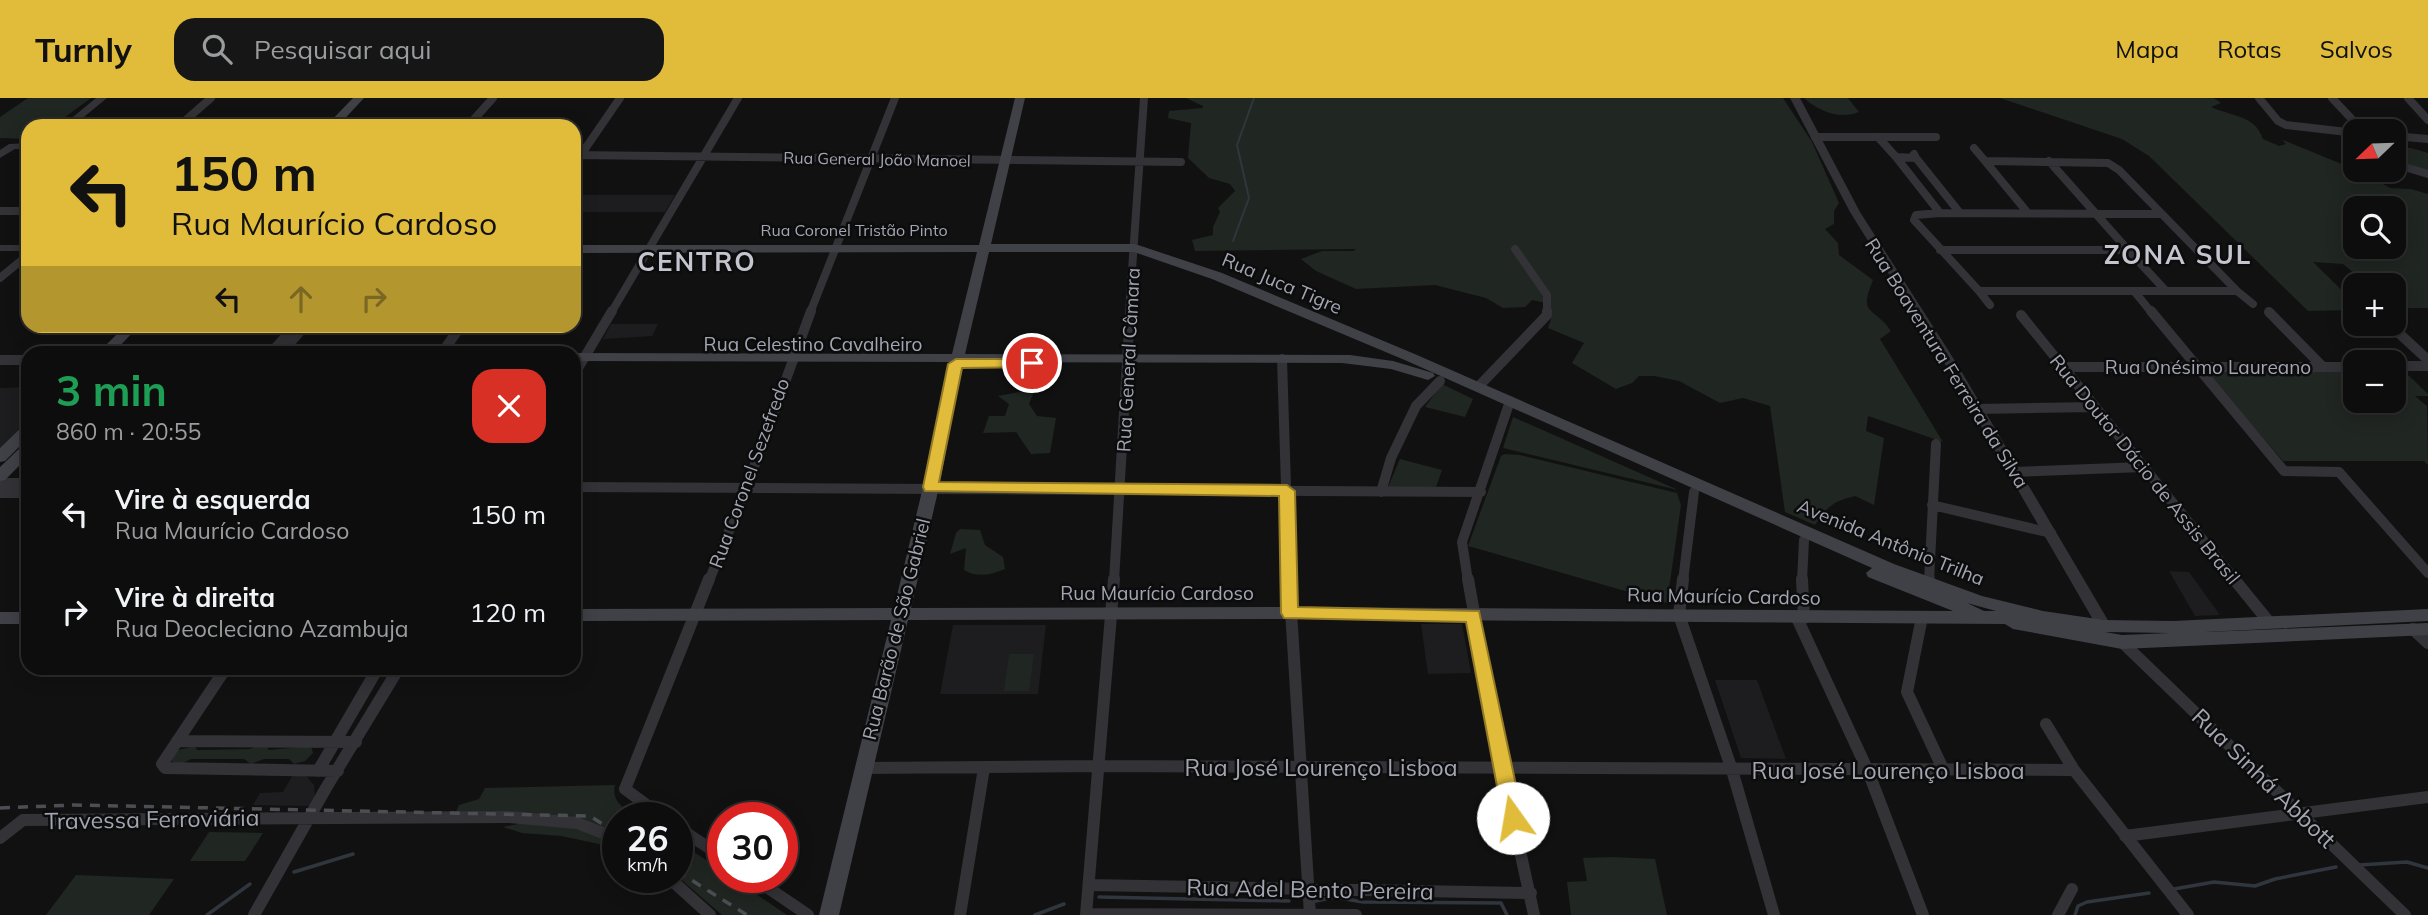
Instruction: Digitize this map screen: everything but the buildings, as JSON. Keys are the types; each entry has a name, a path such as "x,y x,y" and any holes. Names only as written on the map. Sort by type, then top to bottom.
{"main road":[{"path":"338,119 359,98"},
{"name":"Rua Barão de São Gabriel","path":"829,915 1020,98"},
{"name":"Rua Coronel Tristão Pinto","path":"581,249 1135,248"},
{"name":"Rua Juca Tigre","path":"1135,248 1217,276 1412,358"},
{"path":"112,346 125,333"},
{"name":"Rua Celestino Cavalheiro","path":"581,363 1412,358"},
{"name":"Avenida Antônio Trilha","path":"1412,358 1478,387 1509,406 1694,492 1928,590 2043,617 2104,626 2173,627 2428,615"},
{"name":"Rua Celestino Cavalheiro","path":"1342,359 1393,365 1440,381"},
{"name":"Avenida Antônio Trilha","path":"1440,381 1509,406 1992,619 2122,642 2421,629"},
{"path":"0,457 21,436"},
{"path":"0,476 21,454"},
{"path":"1922,617 1928,590"},
{"name":"Rua Maurício Cardoso","path":"581,615 1290,613 1992,619"},
{"path":"1992,619 2043,617"},
{"path":"0,618 21,618"}],"street":[{"path":"76,119 102,98"},
{"path":"187,119 211,98"},
{"path":"474,119 493,98"},
{"path":"484,119 502,98"},
{"path":"581,150 620,98"},
{"path":"581,357 738,98"},
{"name":"Rua Coronel Sezefredo","path":"641,802 625,789 747,486 791,360 895,98"},
{"name":"Rua General Câmara","path":"1086,914 1096,766 1121,490 1144,98"},
{"name":"Rua Boaventura Ferreira da Silva","path":"1795,98 1857,215 2015,472 2104,626"},
{"path":"2259,98 2278,121 2286,125 2343,132"},
{"path":"2332,98 2352,119"},
{"path":"2408,98 2428,120"},
{"path":"1815,137 1937,137"},
{"path":"1878,137 1940,213"},
{"path":"2406,137 2428,139"},
{"path":"1903,138 1960,213"},
{"path":"0,155 13,146"},
{"path":"0,150 21,146"},
{"path":"1974,148 2027,212"},
{"path":"1896,157 1913,153"},
{"name":"Rua General João Manoel","path":"581,155 1181,162"},
{"path":"1986,161 2102,161 2114,166 2236,291 2253,304"},
{"path":"2049,161 2166,292"},
{"path":"2406,168 2428,174"},
{"path":"0,211 21,211"},
{"path":"1990,305 1914,220 1916,215 2027,212 2161,214"},
{"path":"0,248 21,248"},
{"path":"1478,387 1547,315 1547,295 1515,249"},
{"path":"1940,250 2128,250"},
{"path":"0,278 21,261"},
{"path":"1979,291 2236,291"},
{"path":"2134,291 2284,471 2339,472 2428,573"},
{"path":"2269,312 2323,367"},
{"name":"Rua Doutor Dácio de Assis Brasil","path":"2021,315 2269,622"},
{"path":"2402,336 2428,360"},
{"path":"1282,359 1290,613 1310,914"},
{"path":"0,360 21,360"},
{"name":"Rua Onésimo Laureano","path":"2061,366 2343,367"},
{"path":"2406,366 2428,366"},
{"path":"1381,492 1391,458 1416,407 1440,381"},
{"path":"1509,406 1462,542 1502,768 1534,915"},
{"path":"1977,410 2094,407"},
{"path":"1928,590 1936,444"},
{"path":"2015,472 2143,467"},
{"path":"0,483 21,483"},
{"path":"581,487 1481,492"},
{"path":"1694,492 1679,615 1732,770 1774,915"},
{"path":"0,493 21,493"},
{"path":"1932,505 2051,533"},
{"path":"1804,540 1800,618 1868,771 1923,915"},
{"path":"1922,617 1907,692 1944,771"},
{"path":"2421,629 2428,643"},
{"name":"Rua Sinhá Abbott","path":"2122,642 2405,915"},
{"path":"221,675 162,764 165,768 338,771"},
{"path":"318,771 374,675"},
{"path":"254,915 326,788 395,675"},
{"path":"2046,724 2074,769 2188,915"},
{"path":"177,741 356,742"},
{"name":"Rua José Lourenço Lisboa","path":"863,768 1299,766 1868,771 2074,769"},
{"path":"960,915 984,768"},
{"path":"318,771 326,788"},
{"path":"2125,836 2428,797"},
{"name":"Travessa Ferroviária","path":"0,838 23,820 311,817 565,820 602,830"},
{"name":"Rua Adel Bento Pereira","path":"1089,886 1308,887 1531,894"},
{"path":"2058,915 2072,889"},
{"path":"686,893 710,915"},
{"path":"776,893 808,915"},
{"path":"1086,914 1356,915"}],"shaded area":[{"path":"28,98 91,98 62,119 21,119 21,139 0,138 0,117"},
{"path":"1186,98 1783,98 1812,142 1839,203 1834,211 1834,224 1825,229 1838,243 1839,255 1873,280 1867,306 1891,331 1880,339 1943,442 1868,416 1866,431 1884,438 1874,505 1855,496 1847,498 1831,506 1815,525 1785,512 1770,406 1743,398 1720,403 1679,381 1654,376 1639,376 1632,383 1616,389 1572,363 1584,343 1548,328 1551,304 1532,300 1525,307 1503,308 1486,298 1435,285 1356,289 1316,271 1301,259 1322,251 1356,249 1195,251 1192,240 1213,235 1213,227 1220,212 1218,208 1235,191 1230,184 1209,178 1188,158 1191,123 1168,118 1169,111 1203,108"},
{"path":"1804,98 1848,98 1859,112 1837,115 1816,107"},
{"path":"2000,98 2214,98 2221,103 2211,107 2249,121 2255,125 2263,139 2279,146 2286,144 2282,140 2343,165 2343,182 2380,182 2390,188 2411,189 2428,194 2428,308 2406,308 2406,273 2354,273 2343,264 2313,262 2343,291 2343,310 2308,311 2149,156 2122,139"},
{"path":"2406,148 2428,153 2428,171 2406,164"},
{"path":"581,195 675,195 665,212 581,212"},
{"path":"611,324 658,324 652,336 603,339"},
{"path":"2206,372 2343,372 2343,413 2406,413 2406,373 2428,394 2415,396 2427,406 2428,465 2424,461 2283,461"},
{"path":"1442,384 1473,399 1465,417 1425,407"},
{"path":"21,387 21,429 0,450 0,388"},
{"path":"1034,392 1029,404 1037,416 1056,418 1050,453 1031,454 1016,432 983,433 989,416 1005,416 1009,404 998,396"},
{"path":"1513,417 1678,490 1503,448"},
{"path":"1520,455 1677,493 1681,505 1667,603 1468,546 1501,456"},
{"path":"1400,459 1442,470 1436,487 1388,487"},
{"path":"960,529 980,530 985,545 1003,557 1005,569 984,575 964,570 966,548 950,554 956,533"},
{"path":"2169,571 2189,572 2220,615 2195,616"},
{"path":"1421,624 1462,624 1471,673 1428,674"},
{"path":"953,625 1046,625 1038,694 940,694"},
{"path":"1009,654 1034,654 1029,691 1004,691"},
{"path":"1715,680 1757,680 1786,759 1741,758"},
{"path":"195,746 197,750 267,747 269,750 311,746 313,753 305,761 294,764 289,759 264,759 251,764 244,759 191,759 181,764 172,762 171,758 178,750"},
{"path":"294,773 307,777 314,785 315,796 311,806 253,805 260,793 283,792"},
{"path":"615,785 618,802 602,802 602,828 454,816 459,805 479,799 485,788"},
{"path":"528,822 565,822 602,835 602,845 561,836 522,833 503,827"},
{"path":"209,832 263,833 245,861 190,861"},
{"path":"693,851 707,861 707,893 755,893 787,915 722,915 693,890"},
{"path":"1583,858 1655,859 1667,915 1571,915 1567,882 1587,881"},
{"path":"76,875 174,879 149,915 46,915"}],"waterway":[{"path":"1233,241 1249,198 1237,145 1254,98"},
{"path":"294,872 353,854"},
{"path":"2359,865 2407,862 2428,868"},
{"path":"2174,889 2214,882 2255,886 2275,879 2336,867"},
{"path":"207,915 250,884"},
{"path":"2075,915 2078,906 2087,902 2149,893"},
{"path":"1099,897 1289,901"},
{"path":"1316,901 1334,897 1363,902 1501,903 1507,915"},
{"path":"1035,915 1064,904"}],"railway":[{"path":"0,808 74,805 590,816 602,824"},
{"path":"693,881 747,915"}],"district":[{"name":"ZONA SUL","path":"2178,254"},
{"name":"CENTRO","path":"697,261"}],"route":[{"path":"1032,363 956,364 930,487 1287,491 1290,613 1473,616 1513,818"}]}
